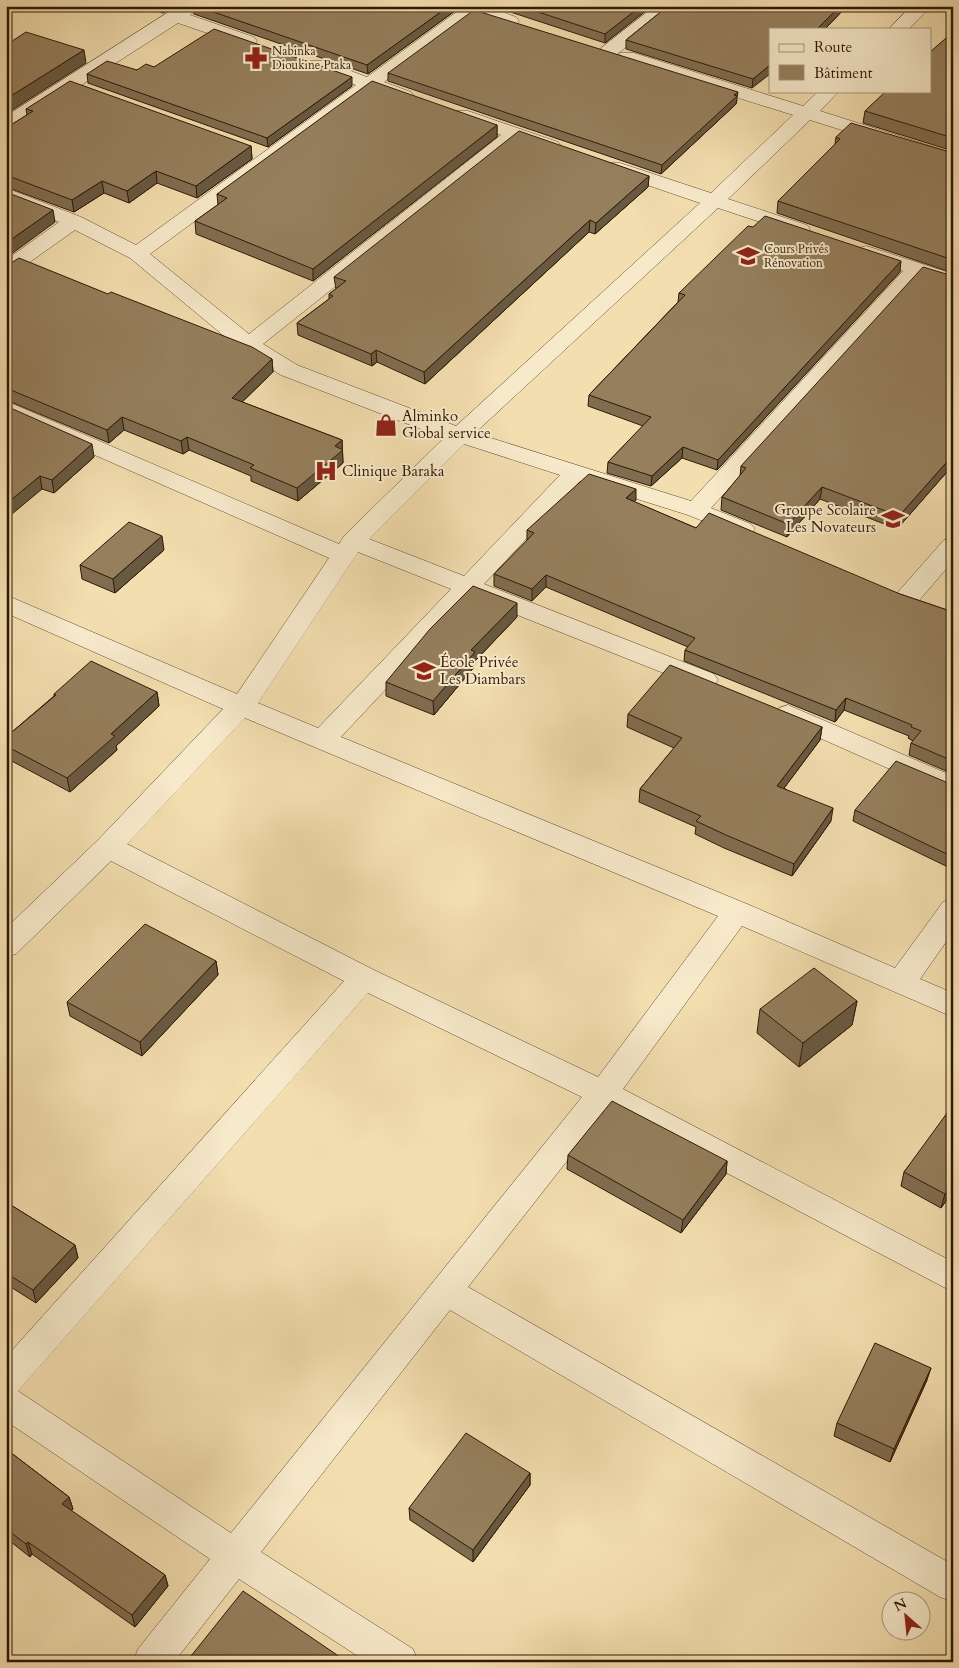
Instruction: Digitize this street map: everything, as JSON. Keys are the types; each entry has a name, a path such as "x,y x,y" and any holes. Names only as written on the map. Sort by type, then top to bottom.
{"street":[{"path":"608,52 666,6"},
{"path":"899,28 922,6"},
{"path":"137,254 260,153 369,84 469,7 526,26"},
{"path":"6,125 184,11 268,48"},
{"path":"590,46 953,159"},
{"path":"296,58 570,152"},
{"path":"70,84 88,90"},
{"path":"6,946 108,847 241,706 348,548 458,435 715,200 829,92"},
{"path":"249,345 515,134"},
{"path":"597,161 815,235"},
{"path":"6,194 74,221 137,254 249,345 289,370 458,435 696,510 760,536"},
{"path":"6,270 74,221"},
{"path":"852,247 953,281"},
{"path":"696,510 916,269"},
{"path":"6,408 348,548 468,584 723,688"},
{"path":"323,739 576,472"},
{"path":"907,598 953,544"},
{"path":"12,613 323,739 737,912 953,1006"},
{"path":"768,706 953,787"},
{"path":"108,847 364,978 603,1092 953,1278"},
{"path":"901,983 953,910"},
{"path":"151,1662 603,1092 737,912"},
{"path":"6,1381 364,978"},
{"path":"446,1291 953,1584"},
{"path":"6,1402 234,1555 400,1662"}],"building":[{"path":"196,6 449,6 367,65"},
{"path":"520,6 641,6 605,34"},
{"path":"668,6 840,6 818,28 769,28 769,66 753,79 626,40"},
{"path":"474,10 738,92 734,95 737,96 662,165 388,73"},
{"path":"214,29 352,77 267,138 87,74 107,61 137,70 146,64 154,67"},
{"path":"26,32 84,50 6,99 6,45"},
{"path":"953,32 953,138 865,111 885,92 932,92 932,50"},
{"path":"70,81 251,146 196,186 156,171 127,191 102,181 72,200 6,175 6,128 33,111 26,109"},
{"path":"372,81 497,125 313,269 195,221 227,198 217,194"},
{"path":"851,123 953,153 953,260 778,201 840,139 836,137"},
{"path":"519,131 649,176 596,223 590,220 424,372 376,350 371,354 297,323 333,296 329,294 346,281 334,277"},
{"path":"6,192 53,210 6,243"},
{"path":"765,216 901,261 718,460 683,447 652,476 608,462 651,417 589,395 685,295 679,293 748,226 753,227"},
{"path":"19,258 108,294 111,292 252,347 272,359 232,398 342,440 335,446 343,450 297,488 250,468 254,465 187,437 181,441 122,417 107,430 6,388 6,264"},
{"path":"923,267 953,276 953,455 899,516 822,487 788,524 722,497 746,468 741,466"},
{"path":"6,406 92,444 52,480 40,476 6,504"},
{"path":"589,474 636,489 626,498 696,528 709,513 900,594 953,612 953,761 911,743 921,731 911,727 912,725 846,698 836,710 685,650 695,638 546,575 532,589 494,574 534,533 527,530"},
{"path":"129,522 162,536 113,579 80,565"},
{"path":"473,586 517,603 471,650 475,652 433,701 386,682 430,629"},
{"path":"91,661 157,692 111,734 115,736 67,778 6,746 6,737 56,695 54,694"},
{"path":"670,665 822,727 777,786 833,808 794,864 696,821 701,816 640,789 682,738 628,714"},
{"path":"896,761 953,785 953,857 855,810"},
{"path":"145,924 216,961 140,1042 67,1002"},
{"path":"814,968 857,1001 803,1043 760,1009"},
{"path":"612,1101 727,1161 683,1220 568,1155"},
{"path":"950,1109 953,1111 953,1183 945,1194 904,1172"},
{"path":"6,1202 75,1245 33,1290 6,1273"},
{"path":"875,1343 931,1368 894,1449 837,1423"},
{"path":"466,1433 530,1473 473,1550 409,1508"},
{"path":"6,1449 69,1497 62,1504 165,1575 132,1615 28,1542 26,1544 6,1529"},
{"path":"243,1591 340,1657 337,1662 199,1662 191,1656"}],"place":[{"name":"Nabinka Dioukine Ptaka","path":"256,58"},
{"name":"Cours Privés Rénovation","path":"748,256"},
{"name":"Alminko Global service","path":"386,425"},
{"name":"Clinique Baraka","path":"326,471"},
{"name":"Groupe Scolaire Les Novateurs","path":"893,519"},
{"name":"École Privée Les Diambars","path":"424,671"}]}
